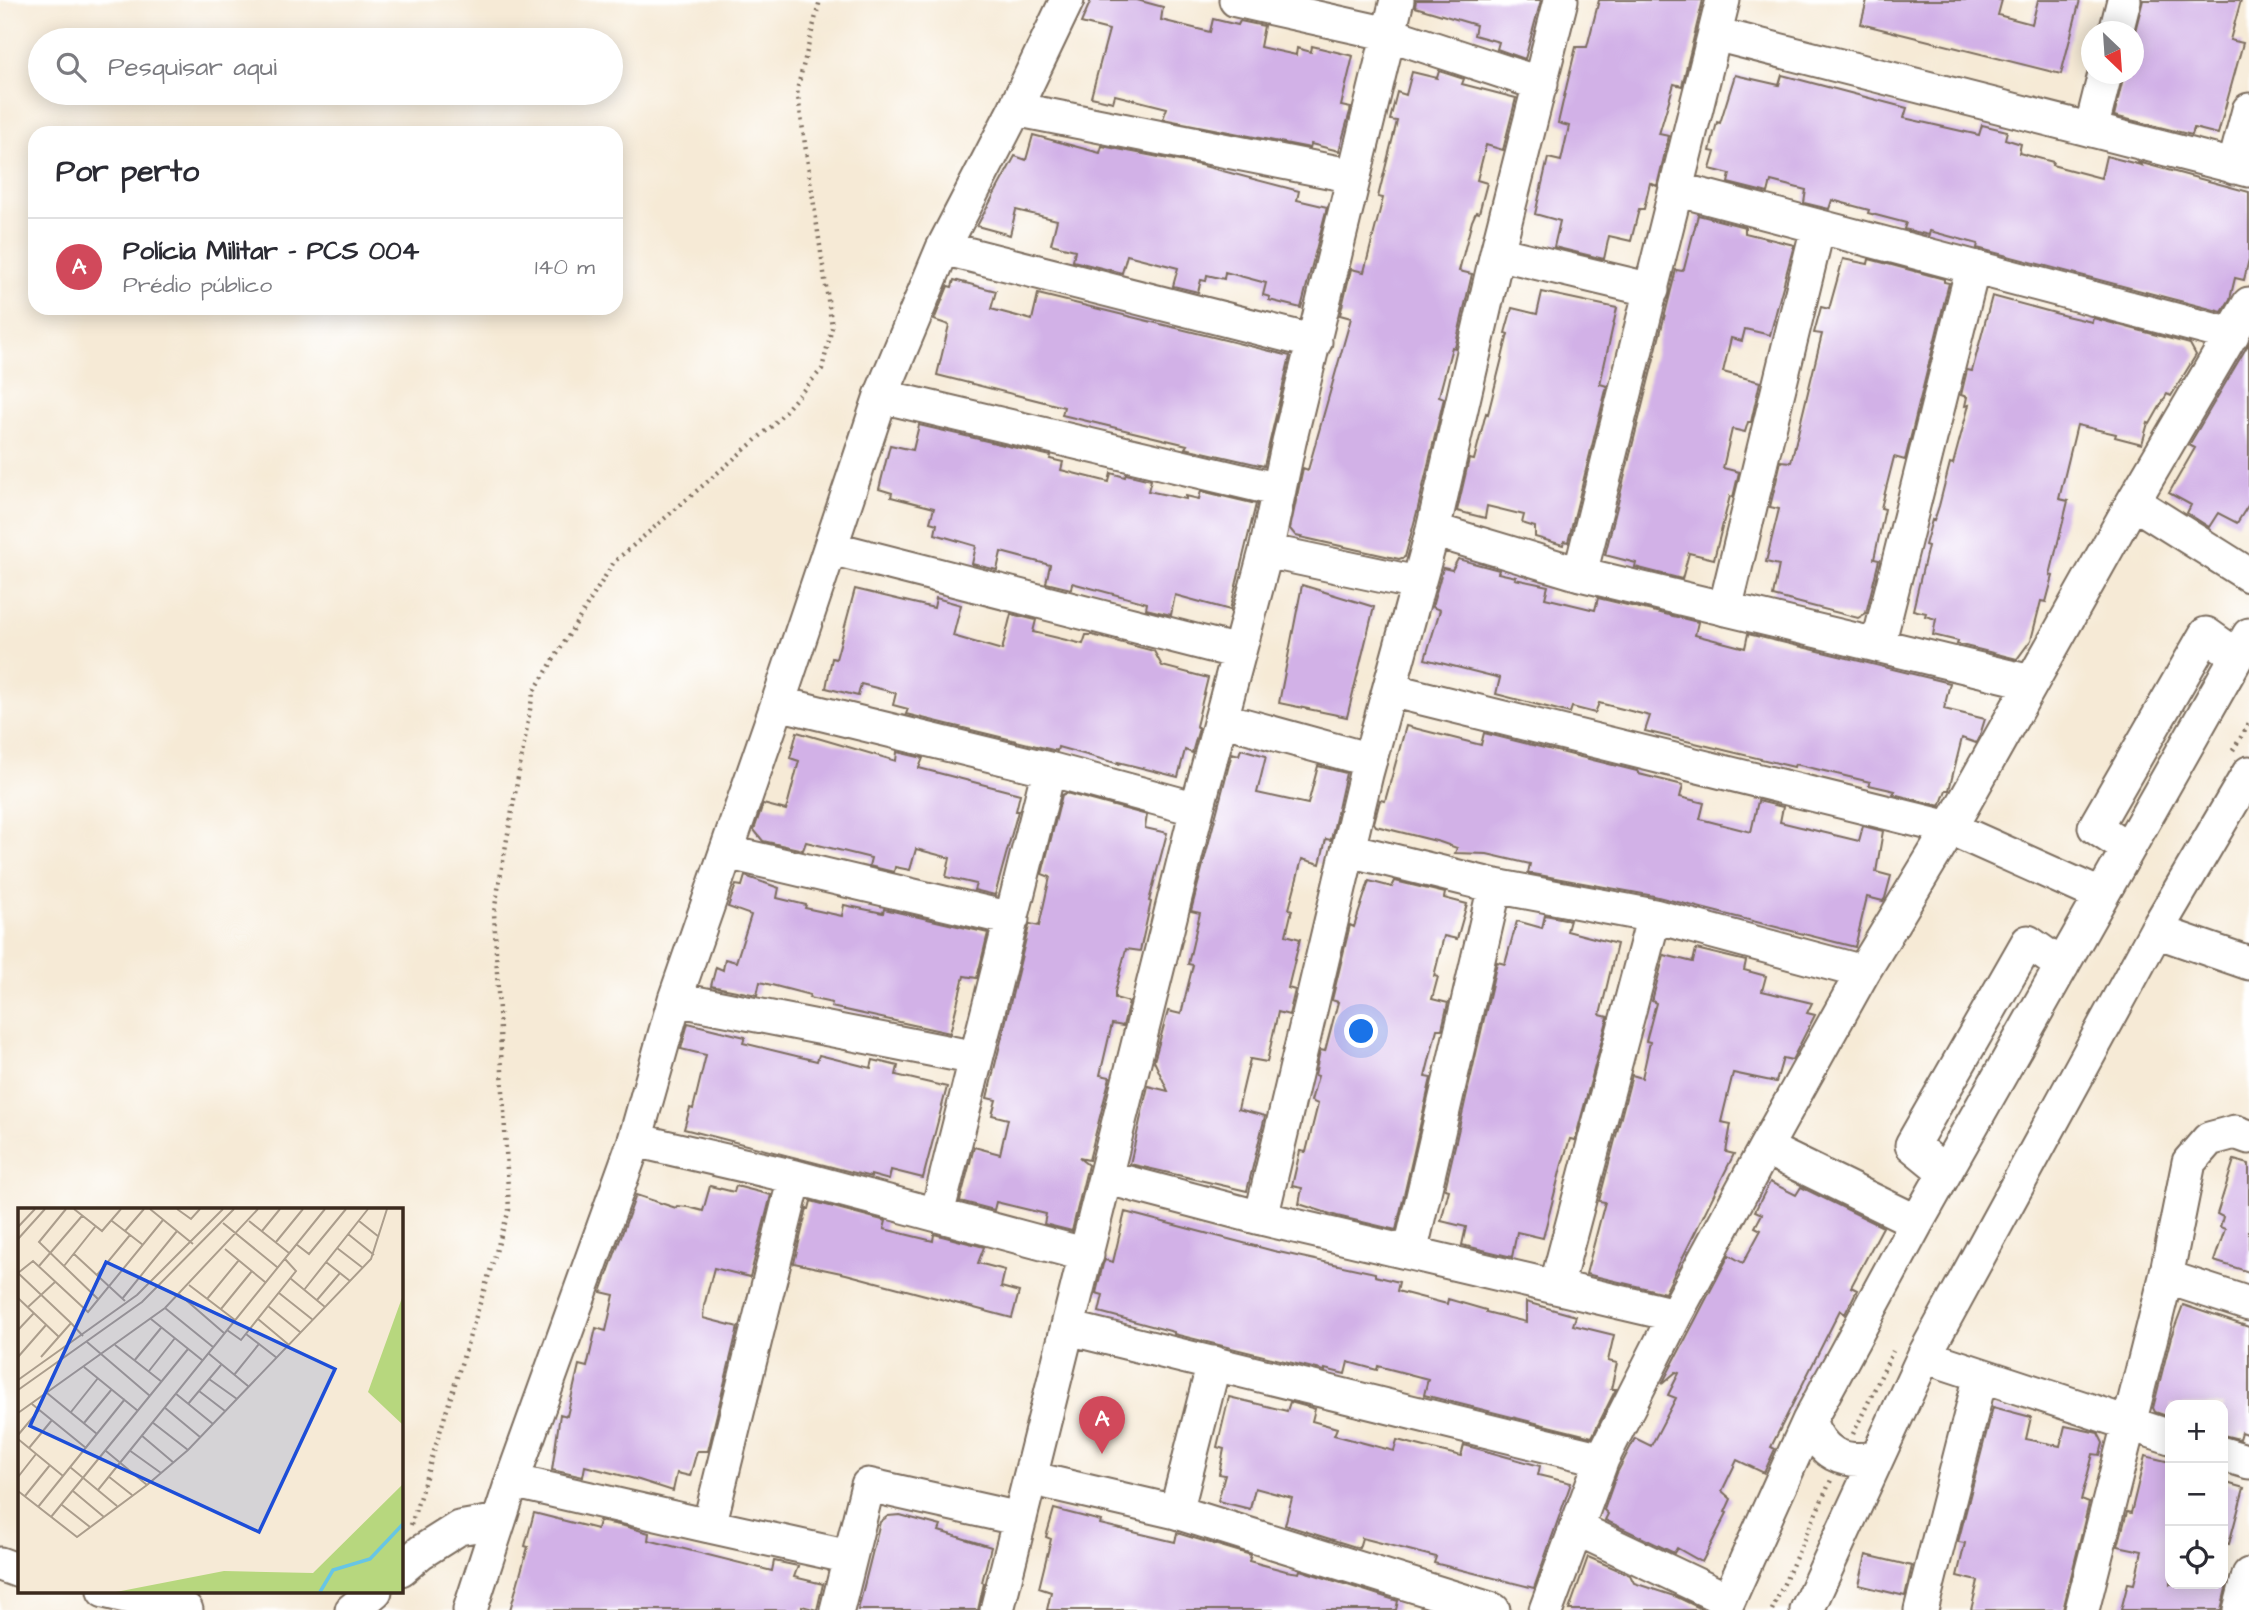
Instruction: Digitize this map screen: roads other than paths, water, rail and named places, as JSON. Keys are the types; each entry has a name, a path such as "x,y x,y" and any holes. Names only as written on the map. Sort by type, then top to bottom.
{"street":[{"path":"470,1610 513,1480 635,1140 675,999 778,704 881,396 943,248 1015,109 1067,0"},
{"path":"1236,0 1389,34 1541,84"},
{"path":"997,1610 1198,808 1266,551 1397,0"},
{"path":"1261,1218 1370,760 1433,530 1497,253 1561,0"},
{"path":"1580,574 1723,0"},
{"path":"2119,21 2124,0"},
{"path":"1715,34 2242,169 2249,110"},
{"path":"2091,130 2102,84"},
{"path":"1015,109 1354,176"},
{"path":"1676,189 2232,335"},
{"path":"1725,609 1818,227"},
{"path":"943,248 1315,342"},
{"path":"1497,253 1651,290"},
{"path":"1878,645 1973,267"},
{"path":"1546,1610 1602,1459 1675,1315 1863,972 1950,828 2133,502 2249,304"},
{"path":"881,396 1279,490"},
{"path":"2133,502 2249,575"},
{"path":"1433,530 1580,574 2031,682"},
{"path":"831,548 1238,652"},
{"path":"1266,551 1417,583"},
{"path":"1576,1528 1726,1605 1809,1421 2100,895 2243,646"},
{"path":"1390,690 1950,828 2100,895"},
{"path":"778,704 1198,808"},
{"path":"1221,719 1370,760"},
{"path":"937,1214 1049,769"},
{"path":"1807,1610 1924,1356 2156,930 2249,773"},
{"path":"1349,850 1495,886 1654,916 1863,972"},
{"path":"726,852 1012,919"},
{"path":"1410,1253 1495,886"},
{"path":"1556,1287 1654,916"},
{"path":"2156,930 2249,963"},
{"path":"675,999 976,1058"},
{"path":"2082,1610 2131,1424 2166,1277 2189,1162 2208,1139 2235,1132 2249,1137"},
{"path":"635,1140 795,1177 1087,1255"},
{"path":"1765,1148 1917,1222"},
{"path":"709,1526 795,1177"},
{"path":"1105,1177 1261,1218 1675,1315"},
{"path":"2166,1277 2249,1304"},
{"path":"1068,1328 1602,1459"},
{"path":"1924,1356 2165,1435"},
{"path":"1176,1512 1213,1363"},
{"path":"1921,1610 1981,1375"},
{"path":"1809,1421 1815,1437 1826,1450 1841,1458 1858,1461 1876,1458"},
{"path":"2228,1456 2249,1462"},
{"path":"1030,1478 1176,1512 1493,1610"},
{"path":"513,1480 850,1557"},
{"path":"837,1610 868,1485 1020,1519"},
{"path":"402,1568 421,1552 459,1528 499,1521"},
{"path":"0,1564 18,1571"},
{"path":"2240,1610 2249,1575"},
{"path":"108,1592 186,1610"},
{"path":"352,1610 374,1592"}],"place":[{"name":"Polícia Militar - PCS 004","path":"1102,1454"}]}
